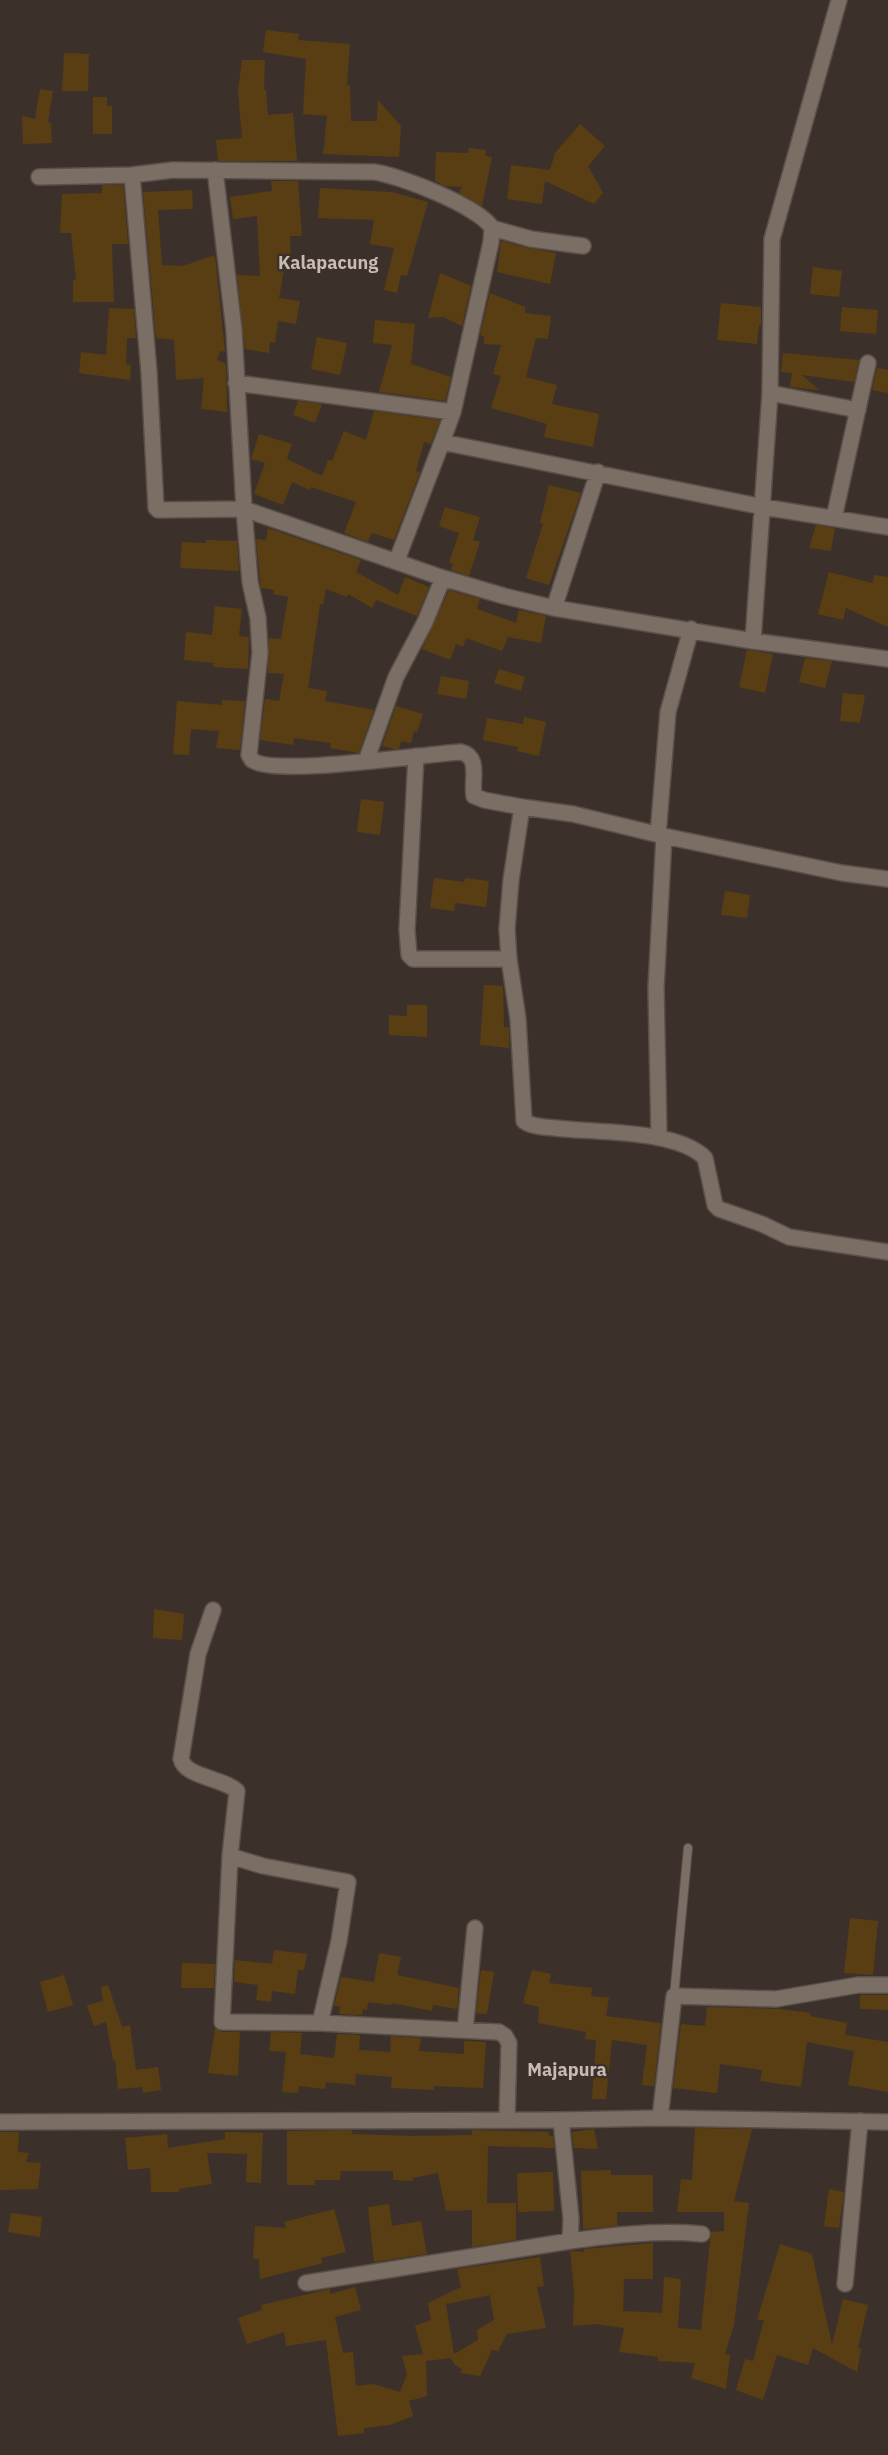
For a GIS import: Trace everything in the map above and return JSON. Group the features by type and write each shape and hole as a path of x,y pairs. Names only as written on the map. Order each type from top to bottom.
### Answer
{"street":[{"path":"753,641 770,393 773,230 839,0"},
{"path":"39,177 132,175 173,170 374,172 389,174 444,196 483,218 492,228 531,239 583,246"},
{"path":"214,170 234,330 249,571 258,618 260,652 249,755 252,760 256,764 315,766 461,752 467,754 474,762 474,796 484,800 573,814 842,873 888,879"},
{"path":"132,175 149,372 156,508 158,510 244,509 397,560 443,578 554,608 753,641 888,659"},
{"path":"397,560 453,412 491,242 492,228"},
{"path":"834,518 868,363"},
{"path":"236,383 453,412"},
{"path":"770,393 858,410"},
{"path":"442,442 763,507 888,527"},
{"path":"554,608 598,472"},
{"path":"366,761 396,677 425,622 443,578"},
{"path":"658,1137 656,988 668,712 691,629"},
{"path":"416,756 407,930 409,955 413,959 509,959"},
{"path":"522,807 507,910 509,959 518,1018 524,1121 534,1125 579,1131 658,1137 691,1147 705,1158 715,1205 719,1209 762,1224 789,1237 888,1252"},
{"path":"213,1610 198,1654 181,1759 187,1769 222,1781 237,1791 230,1856 222,2022 320,2023 499,2032 509,2043 507,2120"},
{"path":"230,1856 263,1866 348,1882 339,1941 320,2023"},
{"path":"465,2030 475,1928"},
{"path":"660,2118 674,1996 776,1999 858,1985 888,1985"},
{"path":"0,2122 660,2118 888,2121"},
{"path":"561,2120 571,2219 570,2241"},
{"path":"845,2284 860,2121"},
{"path":"306,2283 635,2232 669,2231 702,2234"}],"lane":[{"path":"674,1996 688,1848"}],"building":[{"path":"266,30 299,34 298,40 350,44 347,85 350,85 351,121 377,121 378,100 401,126 399,157 323,154 327,116 303,114 306,59 263,52"},
{"path":"64,53 89,54 88,91 62,91"},
{"path":"242,60 265,60 264,90 266,89 268,115 293,113 297,161 218,161 216,140 242,138 238,92"},
{"path":"40,89 53,91 48,122 51,123 52,143 23,144 22,116 35,119"},
{"path":"93,97 107,97 107,106 112,106 112,134 93,134"},
{"path":"580,124 605,146 588,166 603,193 594,204 545,181 542,204 507,199 511,165 550,170 555,153"},
{"path":"469,148 486,150 485,156 492,157 482,206 459,193 462,187 445,186 435,181 436,152 468,153"},
{"path":"271,181 298,181 302,236 290,236 291,259 286,259 279,298 300,301 296,324 278,321 275,343 270,342 269,353 245,349 237,275 260,276 257,216 233,219 230,197 272,191"},
{"path":"102,185 123,185 128,244 112,244 114,302 73,302 73,280 76,280 71,233 60,233 62,194 102,193"},
{"path":"320,188 392,192 428,202 407,276 401,275 397,293 384,290 394,248 370,244 374,220 318,218"},
{"path":"192,190 193,209 158,210 162,265 183,266 215,255 225,352 220,351 217,360 226,364 227,412 201,409 204,378 176,380 174,340 156,338 143,192"},
{"path":"501,241 556,253 550,284 497,272"},
{"path":"813,267 842,271 839,297 810,294"},
{"path":"440,273 471,286 462,326 443,317 428,318"},
{"path":"490,293 525,307 525,313 551,316 548,339 536,338 526,377 557,385 552,404 599,414 593,447 544,437 547,424 491,408 501,376 493,374 501,345 484,344 484,337 480,335"},
{"path":"721,303 761,307 761,325 759,325 757,344 717,340"},
{"path":"842,307 878,310 876,334 840,331"},
{"path":"109,308 134,309 136,338 127,338 126,364 131,365 130,380 79,373 81,352 106,355"},
{"path":"375,320 415,324 411,364 451,377 445,401 379,392 392,345 373,343"},
{"path":"317,337 347,343 340,375 311,369"},
{"path":"783,353 859,360 854,382 802,375 819,390 790,387 792,373 781,372"},
{"path":"877,368 888,370 888,393 872,390"},
{"path":"298,401 322,404 315,423 293,415"},
{"path":"374,411 440,420 431,444 424,442 416,471 420,472 394,540 372,533 368,542 344,533 356,502 311,487 310,490 292,482 283,505 254,494 265,463 251,459 259,434 292,444 287,459 322,476 328,460 332,461 344,431 366,440"},
{"path":"549,485 581,493 549,585 526,578 543,524 540,523"},
{"path":"445,507 480,517 473,540 480,542 469,576 451,570 453,564 449,563 459,533 439,526"},
{"path":"816,525 835,528 831,551 809,548"},
{"path":"268,528 361,560 356,572 398,595 405,577 429,587 417,616 376,600 372,608 348,594 347,597 326,589 323,605 320,604 308,688 327,691 325,701 374,710 359,753 330,748 331,743 294,738 293,745 260,740 265,699 279,701 284,674 268,673 269,638 281,639 288,597 273,594 274,590 261,588 256,539 266,540"},
{"path":"206,540 237,541 239,571 180,568 182,542 206,543"},
{"path":"829,572 873,583 874,575 888,577 888,627 846,608 843,620 818,614"},
{"path":"449,590 480,599 477,609 516,623 519,610 546,616 541,643 508,637 502,651 466,638 463,647 456,644 450,660 422,649"},
{"path":"215,606 242,609 239,636 249,637 248,669 213,667 214,663 184,660 186,632 212,635"},
{"path":"747,650 773,654 765,693 739,687"},
{"path":"805,658 832,661 825,688 799,682"},
{"path":"499,669 525,677 521,691 494,683"},
{"path":"441,676 469,681 466,699 437,694"},
{"path":"843,693 865,695 860,723 840,721"},
{"path":"222,700 245,701 240,750 216,748 219,731 191,729 189,755 173,754 177,701 222,705"},
{"path":"396,706 423,714 417,732 414,731 411,743 401,741 399,749 382,746"},
{"path":"524,717 546,722 539,756 517,751 518,747 483,740 487,718 523,724"},
{"path":"361,799 384,802 380,835 357,832"},
{"path":"434,878 464,882 465,878 489,881 486,907 455,903 454,911 430,908"},
{"path":"725,891 750,895 747,918 721,915"},
{"path":"484,985 503,986 504,1027 509,1027 509,1048 480,1045"},
{"path":"407,1005 427,1005 427,1037 389,1035 389,1015 407,1016"},
{"path":"154,1609 184,1614 182,1640 153,1638"},
{"path":"850,1918 878,1921 873,1975 844,1973"},
{"path":"274,1950 307,1954 304,1970 298,1970 295,1994 272,1991 271,2002 256,2000 258,1985 234,1982 235,1960 272,1964"},
{"path":"379,1953 401,1957 397,1975 459,1988 460,1979 457,2009 433,2005 432,2011 392,2003 391,2005 368,2002 367,2010 363,2009 362,2015 339,2014 340,2006 334,2006 341,1977 374,1982"},
{"path":"182,1963 215,1964 214,1988 181,1988"},
{"path":"481,1970 494,1972 487,2014 476,2013"},
{"path":"532,1970 551,1974 549,1983 592,1988 591,1996 609,1998 606,2016 661,2023 654,2086 642,2085 647,2045 612,2040 606,2099 592,2099 596,2040 585,2039 586,2032 538,2023 539,2007 523,2003"},
{"path":"64,1975 73,2005 48,2012 40,1982"},
{"path":"108,1985 122,2027 130,2025 136,2070 158,2067 161,2090 143,2093 142,2087 118,2089 115,2060 113,2060 106,2022 94,2026 87,2005 103,2001 101,1987"},
{"path":"860,1995 888,1995 888,2010 860,2009"},
{"path":"707,2007 778,2009 811,2013 810,2016 847,2023 845,2035 888,2042 888,2092 848,2085 854,2051 807,2042 801,2087 760,2081 762,2070 720,2064 717,2093 673,2088 681,2024 705,2026"},
{"path":"215,2028 222,2032 240,2032 238,2076 208,2073"},
{"path":"271,2032 302,2033 300,2054 334,2058 337,2034 360,2035 359,2050 390,2052 391,2036 421,2038 419,2051 464,2054 464,2041 486,2042 483,2088 434,2086 434,2090 391,2088 392,2077 356,2074 355,2085 326,2082 325,2089 299,2086 298,2093 282,2092 286,2052 269,2051"},
{"path":"695,2128 752,2129 734,2201 749,2203 734,2325 725,2354 730,2355 726,2389 691,2378 695,2363 658,2361 658,2357 619,2352 624,2328 595,2324 573,2326 574,2291 570,2251 584,2252 584,2249 653,2243 653,2279 624,2279 623,2311 662,2313 664,2277 681,2279 678,2328 701,2330 711,2232 724,2231 724,2212 677,2212 681,2179 692,2180"},
{"path":"594,2129 598,2149 574,2148 572,2132"},
{"path":"352,2130 352,2134 413,2136 472,2135 472,2130 549,2132 549,2136 553,2136 554,2148 488,2146 487,2203 516,2203 516,2240 472,2247 472,2210 446,2211 438,2173 413,2178 413,2181 393,2180 393,2171 341,2171 340,2180 315,2180 315,2185 287,2185 287,2131"},
{"path":"0,2132 19,2132 18,2152 29,2153 26,2162 41,2163 38,2189 0,2190"},
{"path":"225,2132 263,2133 261,2183 246,2182 247,2154 207,2153 212,2184 179,2189 179,2192 151,2192 150,2168 128,2170 125,2138 167,2134 168,2148 225,2139"},
{"path":"611,2170 611,2175 653,2175 653,2212 617,2212 617,2226 583,2229 581,2171"},
{"path":"553,2172 554,2211 518,2212 517,2173"},
{"path":"829,2189 844,2192 839,2228 824,2226"},
{"path":"389,2204 392,2226 421,2221 427,2254 374,2262 368,2207"},
{"path":"334,2209 346,2252 321,2258 323,2263 260,2279 259,2259 253,2259 255,2226 286,2228 284,2222"},
{"path":"11,2213 42,2217 40,2237 8,2232"},
{"path":"780,2244 812,2254 832,2345 843,2299 868,2305 858,2348 861,2349 857,2372 813,2348 808,2365 777,2355 763,2400 736,2390 745,2359 753,2361 764,2320 757,2320"},
{"path":"540,2257 544,2286 537,2287 546,2328 507,2334 498,2351 492,2350 480,2376 461,2373 462,2369 455,2365 451,2358 426,2361 427,2396 409,2401 413,2416 390,2425 364,2428 364,2433 338,2436 326,2340 286,2346 284,2332 247,2344 238,2318 262,2310 261,2305 330,2289 330,2294 355,2287 361,2310 335,2317 343,2353 353,2352 356,2386 373,2384 400,2392 407,2374 402,2356 423,2354 415,2326 431,2320 428,2303 461,2287 457,2269","holes":["490,2295 494,2320 477,2330 478,2340 454,2354 446,2304"]}],"district":[{"name":"Kalapacung","path":"328,263"},
{"name":"Majapura","path":"567,2070"}]}
